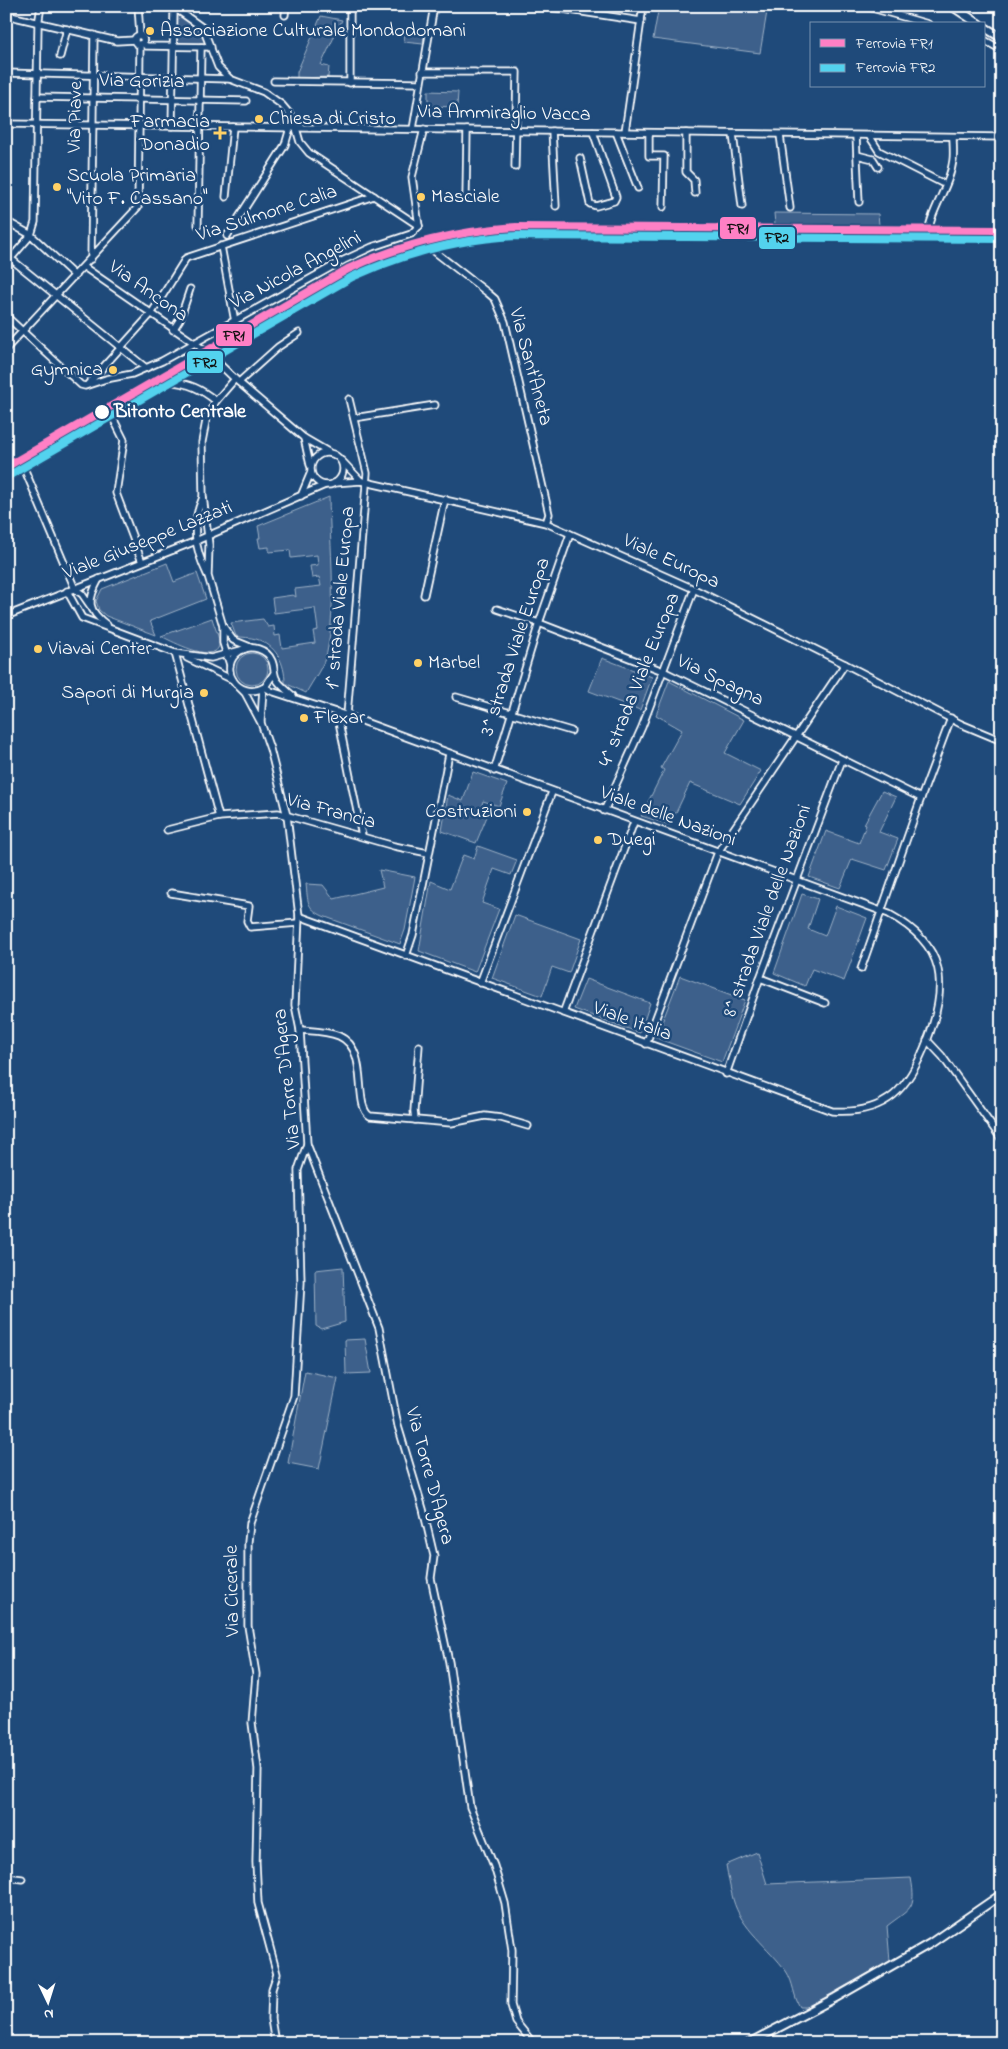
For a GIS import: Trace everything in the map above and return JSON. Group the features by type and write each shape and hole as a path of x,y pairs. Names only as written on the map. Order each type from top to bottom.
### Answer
{"main road":[{"path":"952,6 975,22"},
{"path":"986,28 1002,38"},
{"path":"749,2043 931,1943 1002,1894"}],"street":[{"path":"41,6 38,22 35,222 31,235 8,262 56,296 146,368"},
{"path":"6,349 138,207 140,75 139,42 136,36 140,35 138,6"},
{"path":"285,16 286,6"},
{"path":"350,6 350,83"},
{"path":"413,129 434,6"},
{"path":"544,6 641,21"},
{"path":"625,132 643,6"},
{"path":"865,6 921,22"},
{"path":"172,126 173,7"},
{"path":"173,7 203,28 218,67 230,78 264,92 282,104 292,118 293,128 300,142 310,153 419,226"},
{"path":"6,15 117,41 139,42 146,46 211,47"},
{"path":"60,56 67,29"},
{"name":"Via Piave","path":"91,259 94,35"},
{"path":"986,41 1002,50"},
{"path":"198,225 201,47"},
{"path":"422,72 516,72 515,167"},
{"path":"6,73 230,78"},
{"path":"274,81 420,83"},
{"name":"Via Gorizia","path":"37,97 246,100"},
{"name":"Via Ammiraglio Vacca","path":"6,124 649,132 870,137 1002,137"},
{"path":"226,197 233,127"},
{"path":"227,236 285,145 293,128"},
{"path":"419,226 412,178 424,130"},
{"path":"466,196 467,130"},
{"path":"552,131 556,206"},
{"path":"580,158 590,204 596,206 614,201 616,197 593,132"},
{"path":"616,132 638,188"},
{"path":"649,132 649,156 664,156 664,207"},
{"path":"686,133 686,172 694,180 695,193"},
{"path":"733,134 742,206"},
{"path":"780,135 790,208"},
{"path":"856,136 859,202"},
{"path":"870,137 880,151 942,183"},
{"path":"953,137 954,153 952,167 933,215 927,238 931,240 1002,235"},
{"path":"857,155 874,159 878,167"},
{"name":"Via Sulmone Calia","path":"88,385 150,314 186,258 374,196"},
{"path":"6,221 31,235 75,276"},
{"name":"Via Nicola Angelini","path":"23,332 81,385 132,374 235,322 356,254 411,234 419,226"},
{"path":"221,246 235,322"},
{"name":"Via Sant'Aneta","path":"430,248 488,293 498,306 505,322 549,514 546,523"},
{"name":"Via Ancona","path":"84,267 206,352 304,438 328,452"},
{"path":"173,330 180,320 190,288"},
{"path":"6,316 23,332"},
{"path":"208,576 208,535 203,496 202,442 207,416 216,401 237,381 278,347 299,333"},
{"path":"103,367 106,379"},
{"path":"6,478 170,382 184,383 203,391 216,401"},
{"name":"1^ strada Viale Europa","path":"347,715 364,482 367,473 349,398"},
{"path":"354,418 435,405"},
{"path":"112,416 122,435 124,445 116,493 142,562"},
{"path":"304,438 310,469 315,480 325,485 334,483 342,476 341,460"},
{"path":"301,496 310,469 319,454 328,452 341,460 364,482"},
{"path":"24,468 75,588 82,594 99,619 109,626"},
{"name":"Viale Europa","path":"334,483 364,482 546,523 694,589 961,724 1002,740"},
{"name":"Viale Giuseppe Lazzati","path":"6,616 196,540 325,485"},
{"path":"203,496 195,519 194,530 200,558 208,576 223,626 226,654 233,680"},
{"path":"424,595 445,499"},
{"name":"3^ strada Viale Europa","path":"494,771 539,623 570,534"},
{"path":"91,607 91,597 99,579"},
{"name":"4^ strada Viale Europa","path":"604,811 642,728 694,589"},
{"path":"67,591 82,618 109,626 178,654 233,680 244,693 261,723"},
{"name":"Via Spagna","path":"497,609 539,623 663,671 921,798"},
{"path":"223,626 233,640 266,653 274,666 274,673 264,688 261,723"},
{"path":"178,654 206,658 253,648"},
{"path":"230,666 235,655 245,649"},
{"path":"178,654 219,817"},
{"path":"646,1044 718,852 845,664"},
{"name":"Viale delle Nazioni","path":"274,673 278,682 296,698"},
{"path":"239,687 251,691 264,688"},
{"name":"Viale delle Nazioni","path":"264,688 347,715 494,771 881,911 902,921 914,930 927,946 938,969 940,981 939,1007 927,1040"},
{"path":"456,697 571,731"},
{"path":"337,712 362,836"},
{"path":"861,969 951,718"},
{"name":"Via Torre D'Agera","path":"261,723 270,749 287,816 299,916 295,1005 300,1030 308,1144 380,1328 398,1426 423,1509 434,1556 431,1578 449,1662 470,1807 494,1866 505,1903 512,1950 511,2005 516,2022 533,2043"},
{"path":"406,956 413,935 449,754"},
{"name":"8^ strada Viale delle Nazioni","path":"726,1074 796,880 842,760"},
{"path":"480,983 552,792"},
{"name":"Via Francia","path":"166,830 219,817 269,812 428,853"},
{"path":"563,1013 634,822"},
{"path":"171,893 249,906 247,921 250,927 298,924"},
{"name":"Viale Italia","path":"299,916 823,1109 840,1112 856,1111 877,1106 897,1093 915,1071 927,1040"},
{"path":"760,978 824,1003"},
{"path":"300,1030 330,1033 341,1037 349,1044 358,1065 363,1106 366,1114 370,1116 451,1123 485,1116 501,1118 528,1126"},
{"path":"927,1040 942,1056 1002,1140"},
{"path":"415,1120 419,1046"},
{"name":"Via Cicerale","path":"274,2043 271,2019 272,1989 277,1974 258,1903 256,1862 258,1769 252,1723 256,1674 248,1626 248,1542 250,1523 294,1396 301,1282 298,1170 308,1144"},
{"path":"6,1877 22,1879"}],"shaded area":[{"path":"659,6 768,6 760,53 653,39"},
{"path":"177,14 196,26 207,45 176,44"},
{"path":"321,16 342,20 321,65 329,67 328,77 297,78 297,72"},
{"path":"405,32 424,34 423,44 404,42"},
{"path":"428,91 458,92 457,107 428,106"},
{"path":"774,213 878,214 879,225 775,224"},
{"path":"329,497 332,575 330,633 327,652 323,662 306,693 285,683 281,662 274,650 256,639 236,636 231,623 263,619 268,627 274,626 275,636 280,635 282,648 315,643 313,631 318,630 315,608 274,613 272,598 293,595 296,597 295,589 321,586 319,577 312,578 310,566 318,565 317,555 291,558 290,550 269,552 269,547 260,548 258,526"},
{"path":"167,563 174,582 197,573 206,599 150,621 156,635 106,616 99,610 96,601 102,589"},
{"path":"212,618 219,642 216,651 210,653 193,650 161,636"},
{"path":"252,653 258,654 263,658 267,663 267,675 263,680 258,684 252,685 246,684 241,680 237,675 236,669 237,663 241,658 246,654"},
{"path":"602,658 652,677 640,710 589,691"},
{"path":"669,681 744,720 725,753 761,771 740,804 690,783 670,825 641,816 664,770 661,768 682,730 656,715"},
{"path":"473,772 507,784 499,806 483,801 480,811 488,814 476,843 442,831 448,795 463,801"},
{"path":"882,791 896,797 879,832 898,839 886,870 852,859 840,888 809,877 826,831 859,843 866,825 864,824"},
{"path":"478,846 517,860 511,875 494,869 482,903 499,909 475,972 419,951 431,881 450,889 463,855 474,859"},
{"path":"379,870 415,877 405,930 400,944 323,916 311,907 306,884 323,885 334,899 383,887"},
{"path":"802,894 818,899 808,929 825,936 836,906 867,918 844,981 812,969 805,986 774,973"},
{"path":"515,915 581,939 569,973 552,967 542,996 492,978"},
{"path":"680,976 745,1000 722,1062 656,1038"},
{"path":"586,979 650,1003 640,1033 574,1009"},
{"path":"343,1267 345,1322 321,1329 316,1326 315,1270"},
{"path":"365,1339 371,1373 346,1374 345,1340"},
{"path":"305,1371 338,1378 319,1469 288,1463"},
{"path":"757,1852 767,1884 911,1878 913,1896 910,1907 887,1926 890,1961 808,2007 800,2007 786,1971 742,1920 733,1899 726,1865"}],"rail line":[{"name":"FR1","path":"6,467 348,269 389,252 451,235 516,227 1002,230"},
{"name":"FR2","path":"10,475 352,277 412,254 453,244 516,236 1002,239"}],"place":[{"name":"Associazione Culturale Mondodomani","path":"150,31"},
{"name":"Chiesa di Cristo","path":"259,119"},
{"name":"Farmacia Donadio","path":"220,133"},
{"name":"Scuola Primaria \"Vito F. Cassano\"","path":"57,187"},
{"name":"Masciale","path":"421,197"},
{"name":"Gymnica","path":"113,370"},
{"name":"Bitonto Centrale","path":"102,412"},
{"name":"Viavai Center","path":"38,649"},
{"name":"Marbel","path":"418,663"},
{"name":"Sapori di Murgia","path":"204,693"},
{"name":"Flexar","path":"304,718"},
{"name":"Costruzioni","path":"527,812"},
{"name":"Duegi","path":"598,840"}]}
